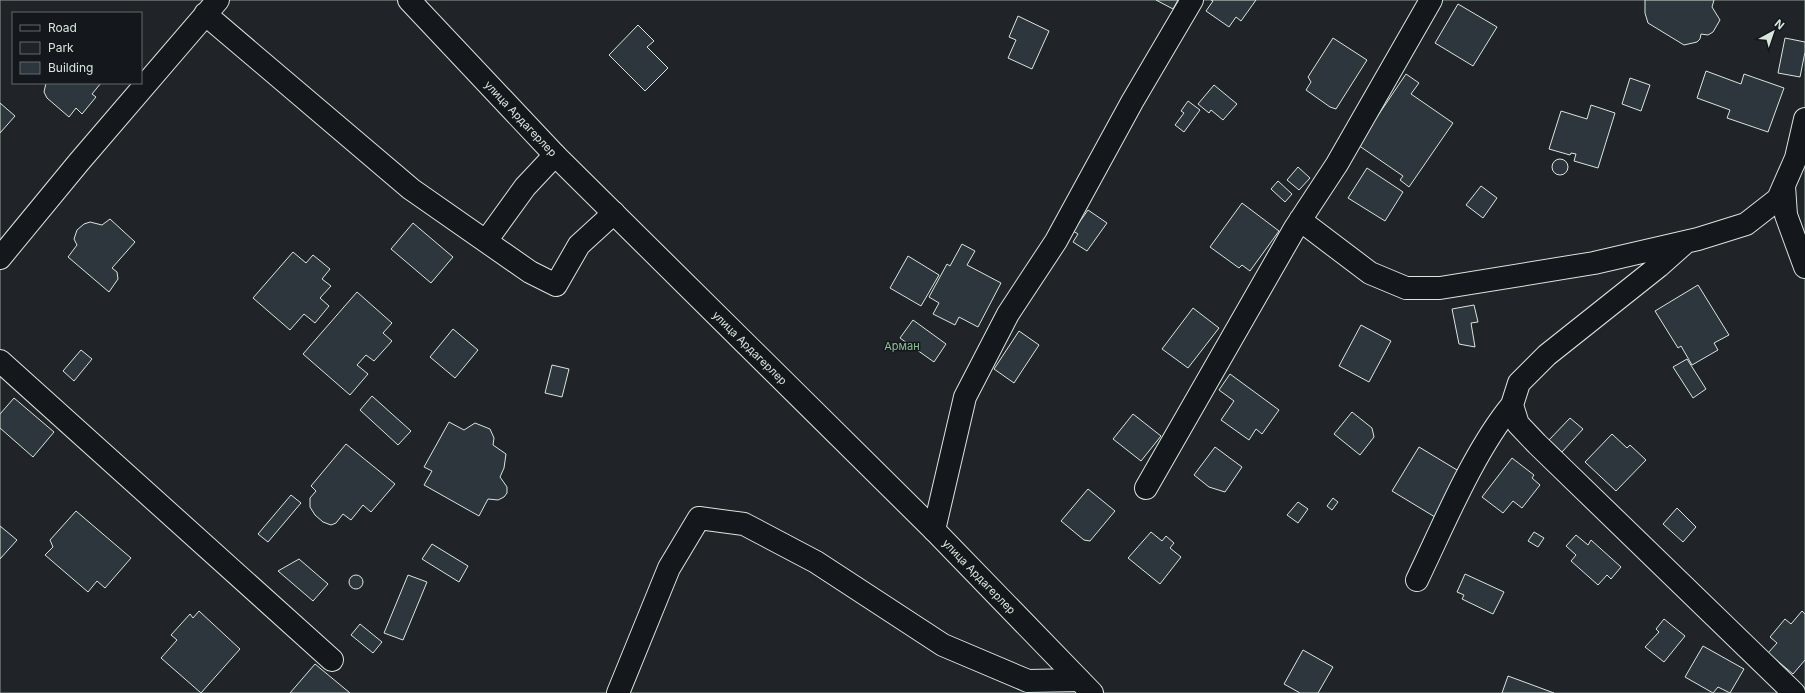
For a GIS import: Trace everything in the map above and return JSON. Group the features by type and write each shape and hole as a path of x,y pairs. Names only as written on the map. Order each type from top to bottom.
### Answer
{"street":[{"name":"улица Ардагерлер","path":"409,0 555,155 934,530 1086,687"},
{"path":"934,530 965,397 1008,314 1056,241 1132,102 1192,0"},
{"path":"1146,488 1300,220 1337,164 1431,0"},
{"path":"0,258 79,162 211,7 411,189 530,272 556,286 580,245 614,213"},
{"path":"1300,220 1370,273 1406,288 1440,288 1594,263 1686,242 1746,224 1778,199 1796,158 1805,118"},
{"path":"486,241 525,187 555,155"},
{"path":"1784,186 1786,215 1805,267"},
{"path":"1417,580 1469,474 1498,422 1512,405 1519,383 1547,355 1659,266 1686,242"},
{"path":"0,361 332,660"},
{"path":"1512,405 1518,424 1537,444 1794,693"},
{"path":"618,693 669,568 699,518 744,524 816,562 950,648 1028,681 1086,687"}],"green space":[{"name":"Арман","path":"0,0 1805,0 1805,693 0,693"}],"building":[{"path":"1156,0 1178,0 1173,9"},
{"path":"1211,0 1256,0 1241,21 1236,17 1229,27 1206,11 1213,1"},
{"path":"1645,0 1714,0 1712,7 1720,20 1713,32 1708,35 1701,34 1700,39 1697,42 1684,45 1648,23 1645,13"},
{"path":"1458,4 1497,27 1473,66 1435,43"},
{"path":"1018,16 1049,31 1032,69 1008,58 1016,40 1009,37"},
{"path":"638,25 654,41 647,47 668,68 645,91 609,55"},
{"path":"1333,38 1367,60 1336,109 1330,107 1306,90 1311,82 1308,77"},
{"path":"1785,38 1805,42 1805,52 1800,77 1778,73"},
{"path":"1706,71 1741,84 1744,74 1784,88 1768,132 1727,118 1730,110 1697,98"},
{"path":"1406,74 1419,83 1411,94 1453,123 1409,187 1400,180 1403,176 1358,145"},
{"path":"1630,78 1650,85 1641,111 1622,104"},
{"path":"46,84 100,84 92,94 96,97 82,114 76,108 69,117 47,98 44,92"},
{"path":"1214,85 1237,104 1223,120 1211,110 1209,113 1198,104"},
{"path":"1188,101 1200,110 1184,132 1175,125 1184,113 1181,111"},
{"path":"0,103 15,116 0,133"},
{"path":"1591,105 1615,113 1598,168 1574,161 1576,154 1571,153 1570,155 1549,149 1561,111 1587,119"},
{"path":"1557,159 1563,159 1568,164 1566,173 1563,175 1557,175 1552,170 1552,164"},
{"path":"1298,167 1310,178 1299,190 1287,180"},
{"path":"1367,168 1403,192 1385,221 1348,198"},
{"path":"1278,181 1292,194 1285,202 1271,189"},
{"path":"1481,186 1497,198 1483,218 1466,205"},
{"path":"1242,203 1279,231 1250,271 1242,265 1239,268 1210,247"},
{"path":"1088,210 1107,223 1087,251 1073,242 1078,234 1073,231"},
{"path":"110,219 135,242 112,268 117,272 118,279 109,292 68,257 77,245 74,239 77,230 84,224 90,222 102,225"},
{"path":"413,223 453,257 431,283 391,249"},
{"path":"962,244 975,251 967,265 1001,283 978,327 959,317 955,325 933,314 939,303 929,297 947,264 950,266"},
{"path":"293,252 306,263 313,255 330,269 322,279 331,286 320,298 329,306 315,323 304,314 290,330 253,298"},
{"path":"908,256 939,275 921,306 890,288"},
{"path":"1698,285 1729,335 1714,343 1718,350 1692,365 1681,346 1678,348 1655,311"},
{"path":"357,292 392,323 383,333 392,341 374,361 366,355 357,365 368,374 350,395 303,354"},
{"path":"1474,305 1478,322 1471,323 1475,347 1459,344 1452,309"},
{"path":"1193,308 1219,328 1188,368 1162,349"},
{"path":"913,320 946,344 934,362 900,338"},
{"path":"1361,325 1391,341 1369,382 1339,366"},
{"path":"453,329 478,350 455,378 430,357"},
{"path":"1019,331 1039,345 1014,383 994,369"},
{"path":"81,350 92,359 74,381 63,371"},
{"path":"1687,359 1706,389 1693,398 1673,367"},
{"path":"552,365 569,369 562,397 545,393"},
{"path":"1230,374 1279,410 1262,434 1256,429 1249,440 1221,420 1234,401 1219,390"},
{"path":"372,396 411,431 398,445 360,410"},
{"path":"14,398 54,432 33,457 0,428 0,414"},
{"path":"1352,412 1372,428 1374,437 1360,455 1334,434"},
{"path":"1133,414 1161,436 1141,461 1113,439"},
{"path":"1570,418 1583,429 1562,452 1549,440"},
{"path":"449,422 464,430 475,423 490,429 494,438 493,445 506,454 504,468 500,477 507,487 507,493 504,497 498,500 488,499 479,516 424,485 432,471 424,467"},
{"path":"1612,434 1627,448 1630,445 1646,460 1616,491 1585,462"},
{"path":"346,444 395,484 371,512 363,505 351,520 343,514 336,523 331,525 323,522 315,515 310,507 310,498 316,491 311,486"},
{"path":"1215,447 1242,467 1225,492 1209,487 1194,475"},
{"path":"1419,447 1462,473 1435,517 1392,491"},
{"path":"1512,458 1534,475 1532,478 1540,485 1522,508 1513,501 1503,513 1482,497"},
{"path":"1088,489 1115,511 1090,541 1084,540 1061,521"},
{"path":"291,495 301,503 268,542 258,534"},
{"path":"1333,498 1338,502 1332,510 1327,506"},
{"path":"1298,502 1308,509 1298,523 1287,515"},
{"path":"1677,508 1696,527 1683,542 1663,524"},
{"path":"76,511 131,558 105,588 97,581 88,592 45,555 53,547 50,540"},
{"path":"0,526 17,540 0,559"},
{"path":"1151,532 1162,541 1166,536 1174,543 1170,548 1181,557 1160,584 1128,558"},
{"path":"1534,532 1544,538 1538,547 1528,541"},
{"path":"1576,535 1588,545 1591,540 1621,567 1611,579 1607,575 1598,585 1571,561 1576,555 1566,546"},
{"path":"432,544 468,566 459,582 422,559"},
{"path":"299,559 328,584 313,601 278,571"},
{"path":"1465,574 1504,592 1493,614 1462,599 1464,595 1457,592"},
{"path":"356,575 361,577 363,582 361,587 356,589 351,587 349,582 351,577"},
{"path":"408,575 427,582 403,640 384,633"},
{"path":"199,611 240,649 201,693 161,658 177,640 171,635 190,614 193,618"},
{"path":"1802,611 1805,614 1805,660 1793,674 1768,653 1777,643 1770,637 1785,619 1791,624"},
{"path":"1664,619 1685,636 1664,662 1645,647 1659,632 1656,629"},
{"path":"360,624 382,642 373,653 351,635"},
{"path":"1703,646 1744,669 1730,693 1718,687 1713,693 1685,677"},
{"path":"1303,650 1333,667 1318,693 1300,693 1284,684"},
{"path":"315,664 350,693 290,693"},
{"path":"1508,676 1554,693 1502,693"}]}
